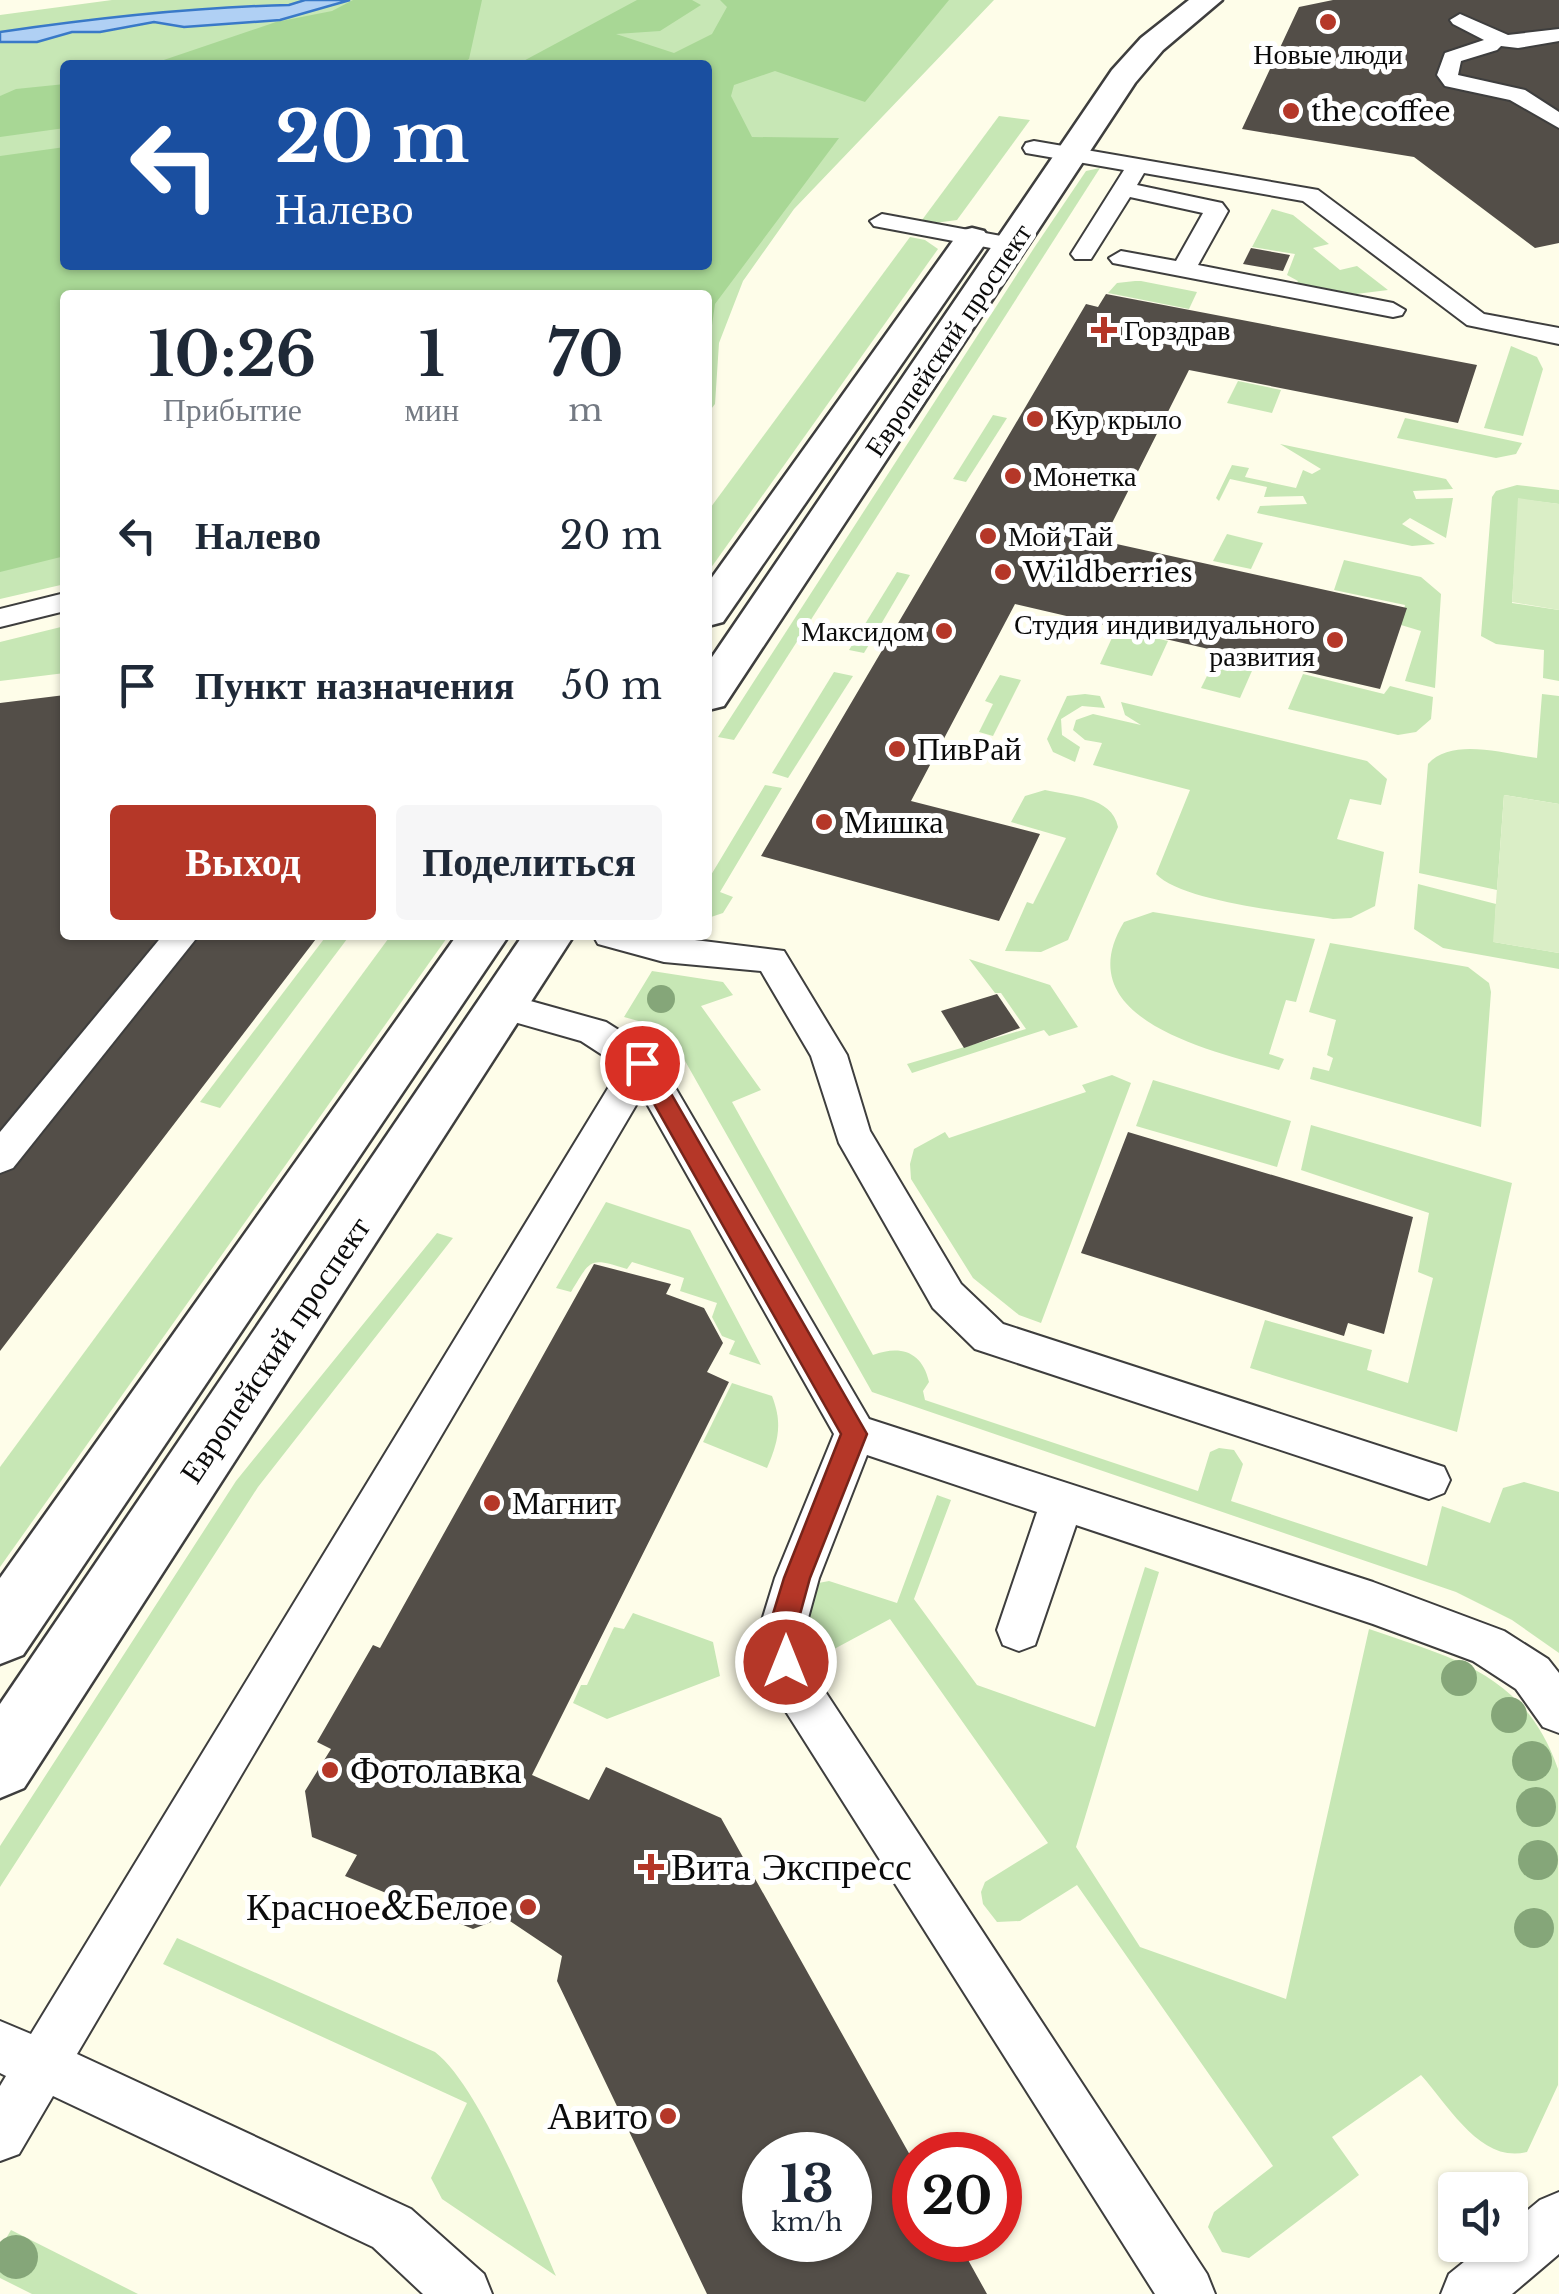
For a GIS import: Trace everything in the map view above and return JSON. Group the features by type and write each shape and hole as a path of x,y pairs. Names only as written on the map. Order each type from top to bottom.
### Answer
{"street":[{"path":"1093,60 1114,38 1163,0"},
{"name":"Европейский проспект","path":"712,683 1123,77 1152,44 1207,0"},
{"name":"Европейский проспект","path":"1014,178 1054,118"},
{"name":"Европейский проспект","path":"712,607 993,208"},
{"name":"Европейский проспект","path":"0,1633 481,940"},
{"name":"Европейский проспект","path":"0,1764 547,940"}],"lane":[{"path":"1460,20 1494,40 1517,44 1559,35"},
{"path":"1494,40 1490,46 1452,57 1447,76 1461,86 1517,95 1559,121"},
{"path":"1034,148 1310,195 1476,320 1559,336"},
{"path":"1083,254 1138,166"},
{"path":"1123,189 1214,208 1216,211 1183,270"},
{"path":"882,221 1012,245"},
{"path":"1121,258 1393,310"},
{"path":"0,618 60,603"},
{"path":"0,1158 178,940"},
{"path":"628,940 664,950 772,960 829,1055 852,1132 947,1296 989,1337 1429,1480"},
{"path":"502,1006 593,1030 642,1063 854,1434 1373,1603 1488,1646 1532,1674 1559,1710"},
{"path":"0,2135 20,2056 642,1063"},
{"path":"854,1434 797,1578 779,1640 794,1684 1187,2294"},
{"path":"1018,1630 1062,1502"},
{"path":"20,2056 392,2228 439,2284"},
{"path":"1469,2294 1559,2219"}],"green space":[{"path":"112,0 994,0 794,209 743,281 719,343 712,408 712,290 60,290 60,585 0,599 0,15"},
{"path":"353,0 482,0 468,60 164,60 276,22 332,11"},
{"path":"637,0 692,0 701,5 660,31 616,34 674,53 712,34 727,7 720,0 949,0 865,102 775,71 734,85 731,96 752,137 839,138 715,304 712,325 712,290 60,290 60,557 0,572 0,156 60,148 60,270 712,270 712,60 525,60"},
{"path":"60,85 60,129 0,137 0,96 16,89"},
{"path":"999,116 1030,120 957,220 922,220"},
{"path":"1100,168 734,740 718,737 1034,248 1086,171"},
{"path":"1272,209 1293,215 1329,244 1313,248 1340,270 1357,266 1388,290 1356,294 1297,283 1287,275 1295,254 1252,247"},
{"path":"910,237 925,240 938,249 712,566 712,506"},
{"path":"1141,281 1197,292 1189,309 1108,293 1117,283"},
{"path":"1511,346 1537,357 1543,369 1523,436 1484,428"},
{"path":"1238,381 1281,390 1272,413 1227,403"},
{"path":"993,415 1007,418 966,482 953,479"},
{"path":"1405,418 1522,443 1516,454 1496,458 1397,438"},
{"path":"1280,444 1446,479 1453,489 1413,491 1416,499 1453,498 1446,538 1410,518 1402,524 1435,544 1412,546 1257,513 1260,506 1307,504 1303,496 1264,497 1267,487 1230,479 1219,501 1216,498 1232,465 1249,468 1245,477 1296,488 1303,470 1312,474 1321,469"},
{"path":"1517,485 1559,490 1559,504 1519,499 1512,603 1559,610 1559,681 1543,678 1544,650 1496,644 1481,636 1492,497 1496,491"},
{"path":"1518,498 1559,504 1559,610 1512,602"},
{"path":"1227,534 1263,543 1251,569 1213,561"},
{"path":"1344,560 1421,577 1441,594 1435,688 1405,681 1421,631 1401,625 1405,605 1334,590"},
{"path":"897,572 910,575 864,653 849,650"},
{"path":"60,627 60,674 0,681 0,642"},
{"path":"1116,629 1168,641 1152,676 1100,664"},
{"path":"1218,654 1255,664 1240,698 1201,688"},
{"path":"834,672 853,676 788,778 772,773"},
{"path":"1303,674 1384,694 1390,686 1433,697 1431,719 1416,732 1398,735 1288,709"},
{"path":"1000,675 1021,680 993,736 979,732 993,704 985,701"},
{"path":"1542,694 1559,696 1559,804 1504,795 1497,890 1419,873 1428,764 1438,756 1465,749 1537,758"},
{"path":"1067,696 1100,696 1105,708 1082,706 1061,719 1062,735 1080,747 1075,762 1053,752 1047,739"},
{"path":"1121,702 1367,761 1387,779 1381,805 1350,799 1337,839 1384,852 1375,906 1351,918 1333,919 1213,899 1169,884 1156,874 1190,790 1093,765 1102,743 1085,740 1073,730 1076,720 1093,714 1141,725 1125,715"},
{"path":"765,785 782,788 720,892 733,897 723,913 712,917 712,873"},
{"path":"1045,790 1099,803 1108,809 1118,827 1068,940 1041,952 1005,951 1027,902 1033,904 1066,838 1011,822 1025,796"},
{"path":"1504,795 1559,804 1559,953 1493,942"},
{"path":"1418,884 1496,904 1494,942 1559,953 1559,969 1443,948 1414,929"},
{"path":"1153,912 1315,939 1296,1002 1286,1000 1269,1054 1284,1059 1279,1070 1187,1041 1130,1008 1114,984 1111,956 1124,922"},
{"path":"323,940 346,940 220,1108 200,1102"},
{"path":"387,940 445,940 0,1567 0,1467"},
{"path":"1330,943 1468,967 1489,983 1481,1127 1310,1079 1313,1067 1329,1071 1333,1058 1327,1055 1336,1020 1309,1012"},
{"path":"969,959 1050,985 1078,1027 1049,1036 1044,1030 912,1073 907,1064 1026,1029 1001,993 995,993"},
{"path":"652,971 723,982 733,995 701,1006 761,1090 732,1102 873,1355 901,1351 915,1357 929,1382 923,1391 925,1400 1198,1491 1210,1452 1219,1448 1234,1450 1243,1464 1231,1501 1427,1566 1442,1506 1490,1523 1503,1488 1524,1482 1559,1492 1559,1653 1512,1620 1456,1592 872,1392 667,1029 624,1017"},
{"path":"1112,1075 1131,1083 1041,1323 1019,1315 973,1278 911,1179 914,1149 945,1132 949,1138 1086,1092 1082,1085"},
{"path":"1153,1080 1291,1121 1277,1167 1136,1126"},
{"path":"1311,1125 1512,1183 1457,1432 1250,1368 1265,1320 1372,1350 1367,1370 1408,1383 1433,1278 1418,1272 1429,1213 1301,1170"},
{"path":"606,1202 690,1230 761,1365 729,1354 735,1341 722,1336 712,1317 717,1303 680,1291 684,1278 632,1262 627,1269 598,1262 587,1267 571,1292 556,1288"},
{"path":"437,1233 453,1238 258,1487 0,1887 0,1846 236,1481"},
{"path":"732,1383 772,1396 778,1433 767,1468 703,1442"},
{"path":"937,1495 951,1500 914,1599 977,1685 1095,1727 1145,1567 1159,1572 1076,1847 1140,1947 1286,1999 1369,1629 1458,1661 1506,1691 1527,1711 1558,1769 1558,2085 1527,2152 1510,2153 1481,2141 1421,2075 1332,2137 1359,2175 1249,2258 1222,2252 1208,2227 1214,2212 1273,2166 1077,1885 1020,1921 997,1922 983,1904 981,1892 985,1882 1048,1843 890,1619 823,1655 804,1637 803,1614 813,1584 829,1581 897,1603"},
{"path":"633,1613 713,1642 720,1676 607,1719 573,1703 581,1685 587,1685 614,1627 624,1629"},
{"path":"177,1938 435,2052 452,2069 487,2123 556,2276 442,2199 431,2178 467,2103 163,1964"},
{"path":"11,2230 138,2294 32,2294 0,2278 0,2249"}],"water":[{"path":"305,0 350,0 280,20 184,27 154,22 100,32 72,32 37,42 0,42 0,32 36,27 180,11 289,5"}],"building":[{"path":"1333,0 1559,0 1559,243 1535,248 1414,157 1242,129 1299,7"},
{"path":"1251,248 1290,255 1283,271 1243,264"},
{"path":"1106,294 1477,365 1458,423 1189,370 1103,541 1407,608 1380,689 1015,604 911,801 1040,834 999,921 761,856 1086,304 1098,307"},
{"path":"60,696 60,940 315,940 0,1351 0,703"},
{"path":"997,994 1020,1028 964,1048 941,1011"},
{"path":"1128,1132 1413,1217 1384,1334 1348,1323 1344,1336 1081,1253"},
{"path":"594,1264 671,1284 666,1294 704,1308 723,1343 707,1372 729,1382 532,1775 589,1800 606,1767 721,1818 897,2132 892,2132 892,2262 969,2262 987,2294 707,2294 557,1981 562,1956 504,1917 473,1929 345,1876 357,1855 312,1837 305,1791 331,1749 317,1742 373,1645 380,1648"}],"place":[{"name":"Новые люди","path":"1328,22"},
{"name":"the coffee","path":"1291,111"},
{"name":"Горздрав","path":"1104,330"},
{"name":"Кур крыло","path":"1035,419"},
{"name":"Монетка","path":"1013,476"},
{"name":"Мой Тай","path":"988,536"},
{"name":"Wildberries","path":"1003,572"},
{"name":"Максидом","path":"944,631"},
{"name":"Студия индивидуального развития","path":"1335,640"},
{"name":"ПивРай","path":"897,749"},
{"name":"Мишка","path":"824,822"},
{"name":"Магнит","path":"492,1503"},
{"name":"Фотолавка","path":"330,1770"},
{"name":"Вита Экспресс","path":"651,1867"},
{"name":"Красное&Белое","path":"528,1907"},
{"name":"Авито","path":"668,2116"}],"route":[{"path":"642,1063 854,1434 797,1578 779,1640 786,1662"}]}
